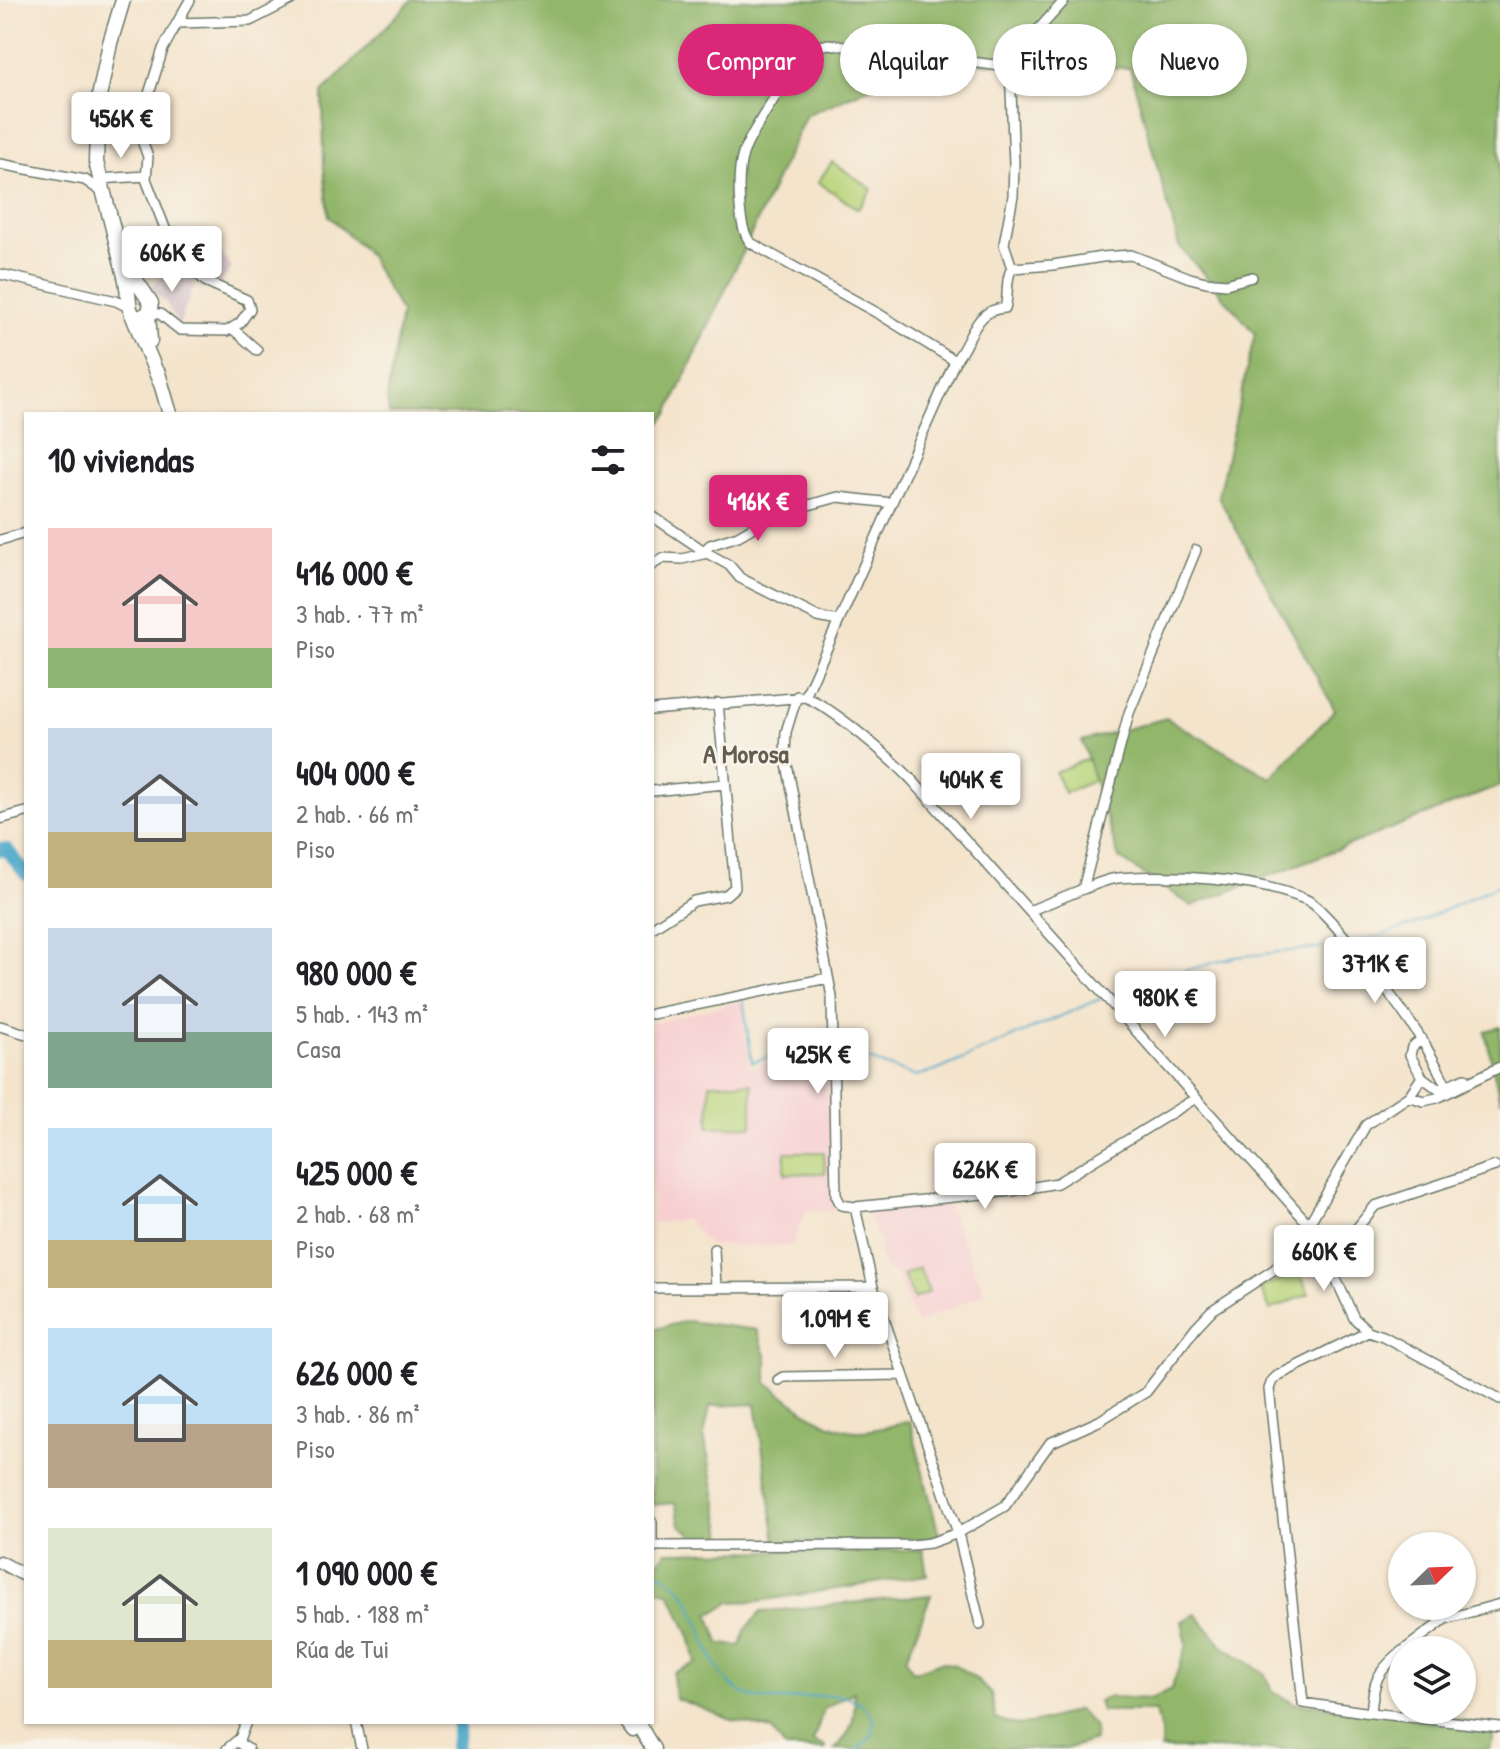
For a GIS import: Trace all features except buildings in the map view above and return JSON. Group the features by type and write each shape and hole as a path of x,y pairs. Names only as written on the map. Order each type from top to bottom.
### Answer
{"main road":[{"path":"123,0 98,102 96,181 169,412"},
{"path":"133,302 139,317 149,313 149,335 160,382"},
{"path":"631,1724 644,1749"},
{"path":"631,1724 652,1749"}],"street":[{"path":"190,0 163,49 138,129 148,159 146,176 168,236 184,261 205,281 250,304 248,314 233,329"},
{"path":"177,23 250,21 291,0"},
{"path":"1043,24 1065,0"},
{"path":"955,361 879,314 751,243 743,229 740,192 744,152 782,88 813,49 828,44 993,65"},
{"path":"1011,96 1013,196 1004,244 1012,268 1005,308 987,312 978,321 964,351 955,361 786,732 785,754 834,1016 836,1195 841,1205 855,1207 1012,1191 1057,1183 1196,1098"},
{"path":"0,164 96,181 146,176"},
{"path":"1012,268 1131,255 1206,282 1226,284 1252,277"},
{"path":"0,274 133,302 159,304 170,321"},
{"path":"149,313 158,313 180,330 233,329 257,350"},
{"path":"707,553 710,545 738,536 776,514 838,497 892,503"},
{"path":"654,517 729,565 740,578 818,617 838,621"},
{"path":"0,540 24,534"},
{"path":"1083,889 1129,713 1196,550"},
{"path":"654,564 663,558 682,559 707,553"},
{"path":"654,710 801,696 821,705 901,769 1309,1224 1354,1318 1368,1331 1383,1336 1500,1399"},
{"path":"654,927 694,901 726,895 734,890 718,703"},
{"path":"654,791 725,784"},
{"path":"0,819 24,813"},
{"path":"1029,911 1116,878 1214,880 1252,885 1308,901 1322,912 1356,951 1422,1039 1446,1085"},
{"path":"654,1014 828,978"},
{"path":"0,1026 24,1033"},
{"path":"1422,1039 1412,1047 1410,1055 1422,1077 1438,1089 1498,1068"},
{"path":"1409,1096 1423,1101 1437,1098 1498,1068"},
{"path":"654,1548 921,1544 958,1533 1005,1506 1050,1443 1099,1421 1146,1392 1211,1311 1275,1269 1309,1224 1366,1125 1409,1096 1422,1077"},
{"path":"1322,1247 1352,1234 1375,1206 1495,1166"},
{"path":"855,1207 873,1287 958,1533 980,1624"},
{"path":"714,1249 716,1288"},
{"path":"654,1288 873,1287"},
{"path":"1368,1331 1277,1376 1269,1389 1303,1703 1500,1727"},
{"path":"778,1380 783,1377 903,1375"},
{"path":"0,1562 24,1575"},
{"path":"1423,1636 1445,1619 1500,1604"},
{"path":"1371,1713 1376,1678 1388,1664"},
{"path":"227,1749 237,1742 245,1724"},
{"path":"356,1724 362,1749"},
{"path":"237,1742 248,1749"}],"shaded area":[{"path":"194,235 215,246 232,268 214,291 196,279 179,325 165,301 148,289 179,261 171,246 177,239"},
{"path":"742,1001 750,1068 829,1046 834,1212 807,1210 792,1246 708,1245 686,1219 654,1224 654,1023"},
{"path":"947,1204 985,1293 916,1324 897,1276 886,1269 879,1256 880,1241 867,1213"}],"green space":[{"path":"412,0 1500,0 1500,786 1192,906 1119,858 1082,741 1166,718 1271,778 1335,710 1218,496 1255,333 1179,246 1138,96 1247,96 1247,24 1132,24 1132,75 1130,68 1116,68 1116,24 993,24 993,64 977,63 977,24 840,24 840,96 850,96 806,115 668,414 654,431 654,412 389,412 387,398 401,313 367,253 329,216 324,168 323,92"},
{"path":"832,162 872,189 858,209 818,182"},
{"path":"1094,756 1103,777 1064,793 1055,772"},
{"path":"1500,1027 1500,1101 1485,1031"},
{"path":"710,1083 752,1083 752,1126 709,1127"},
{"path":"785,1152 824,1152 825,1173 785,1174"},
{"path":"919,1268 929,1292 914,1299 903,1275"},
{"path":"1299,1272 1309,1294 1270,1310 1260,1288"},
{"path":"686,1321 757,1330 767,1359 767,1383 805,1411 826,1423 848,1430 863,1431 910,1421 939,1535 912,1542 776,1542 756,1404 710,1406 704,1435 724,1540 693,1540 691,1533 680,1525 675,1503 654,1505 654,1329"},
{"path":"923,1550 927,1575 759,1601 731,1602 709,1615 720,1644 741,1646 746,1629 761,1612 931,1595 906,1659 913,1672 941,1662 955,1665 991,1694 996,1719 1006,1723 1037,1723 1078,1710 1095,1727 1094,1740 1066,1749 835,1749 852,1723 854,1692 824,1708 813,1742 826,1749 786,1749 771,1730 729,1719 675,1698 673,1673 696,1663 690,1636 670,1593 654,1589 654,1568 666,1552"},
{"path":"1196,1614 1223,1646 1264,1673 1273,1692 1293,1703 1388,1713 1388,1724 1474,1724 1492,1729 1493,1741 1489,1749 1161,1749 1156,1711 1101,1711 1098,1701 1109,1697 1152,1699 1171,1689 1187,1645 1182,1621"}],"waterway":[{"path":"0,849 7,850 24,871"},
{"path":"1353,944 1413,925 1500,884"},
{"path":"1108,996 1235,957 1347,945"},
{"path":"837,1049 915,1076 936,1071 1102,998"},
{"path":"743,999 752,1062 789,1051 828,1045"},
{"path":"654,1569 682,1590 715,1664 734,1688 765,1700 818,1696 850,1698 863,1706 874,1720 872,1736 858,1749"},
{"path":"456,1749 459,1724"}],"district":[{"name":"A Morosa","path":"746,753"}]}
